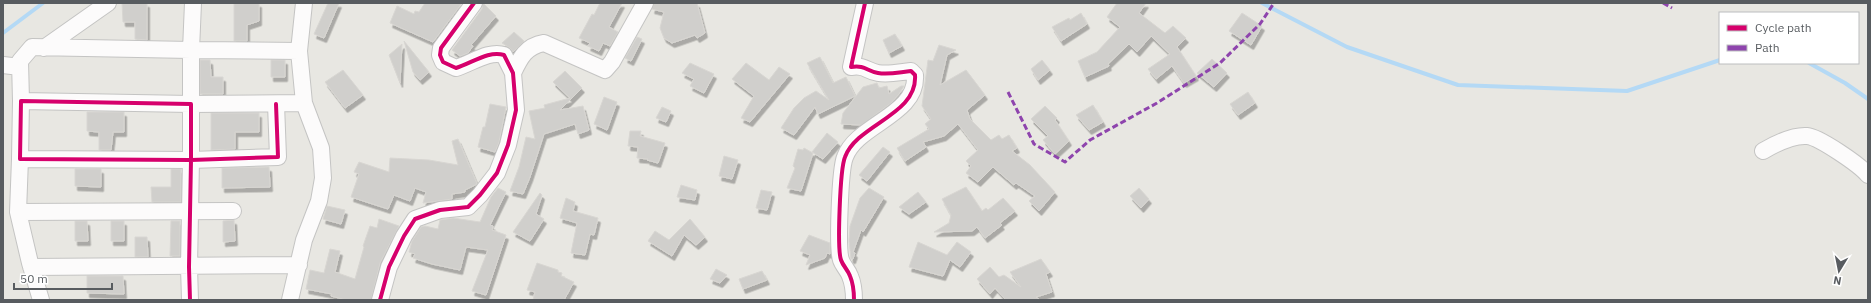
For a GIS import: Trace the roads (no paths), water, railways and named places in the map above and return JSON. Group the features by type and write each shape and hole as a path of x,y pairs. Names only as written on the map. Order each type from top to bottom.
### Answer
{"street":[{"path":"44,48 108,3"},
{"path":"190,300 188,267 193,3"},
{"path":"290,300 304,240 319,201 323,178 320,148 304,103 299,51 304,3"},
{"path":"380,300 389,267 404,236 415,219 440,210 468,207 480,196 497,173 508,145 516,110 513,73 504,55 497,52 488,54 474,62 456,68 448,66 443,62 440,55 441,48 474,3"},
{"path":"513,73 527,49 536,44 544,43 605,70 612,62 645,3"},
{"path":"854,300 850,276 840,260 839,249 840,203 844,157 865,133 901,107 912,95 916,84 915,75 911,71 877,73 861,66 851,67 865,3"},
{"path":"41,300 31,267 18,212 21,101 20,61 32,47 299,51"},
{"path":"3,65 20,67"},
{"path":"21,101 191,104 304,103"},
{"path":"20,159 191,160 278,156 276,104"},
{"path":"1763,151 1780,142 1808,136 1837,151 1868,175"},
{"path":"18,212 233,211"},
{"path":"31,267 298,265"}],"waterway":[{"path":"3,33 43,3"},
{"path":"1262,3 1347,47 1458,85 1627,91 1719,60"},
{"path":"1811,64 1845,83 1868,99"}]}
